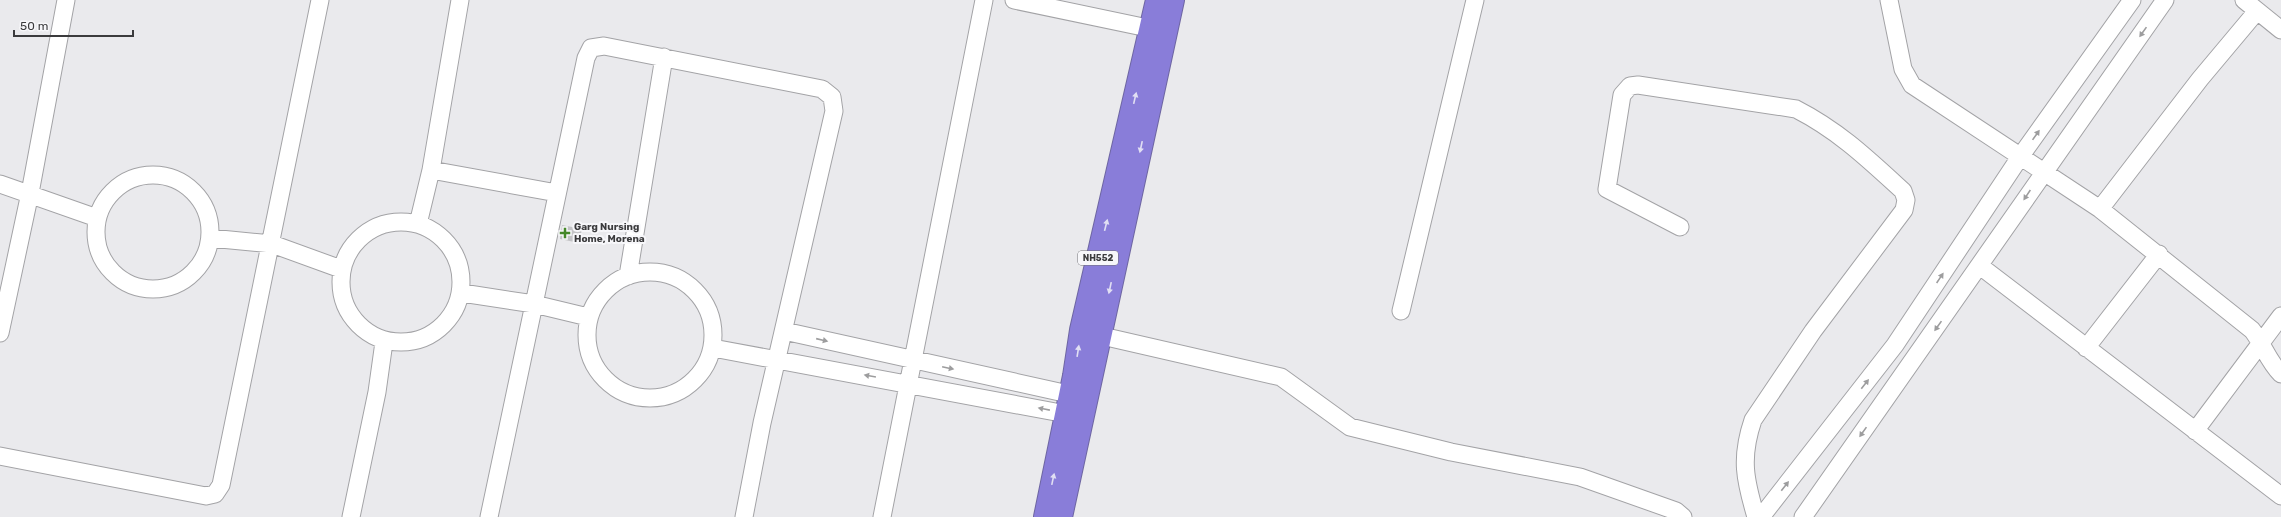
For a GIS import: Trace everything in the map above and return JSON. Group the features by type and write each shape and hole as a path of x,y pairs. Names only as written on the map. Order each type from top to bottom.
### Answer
{"highway":[{"name":"NH552","path":"1157,0 1159,30"},
{"name":"NH552","path":"1061,517 1076,406 1090,333 1159,30 1173,0"},
{"name":"NH552","path":"1044,517 1076,406"}],"street":[{"path":"0,333 30,193 66,0"},
{"path":"0,456 206,496 215,494 221,485 272,244 320,0"},
{"path":"418,224 431,170 460,0"},
{"path":"882,517 984,0"},
{"path":"1014,0 1159,30"},
{"path":"1401,311 1475,0"},
{"path":"1889,0 1902,69 1912,85 2100,209 2160,254 2252,330 2260,341 2273,366 2281,374"},
{"path":"1761,517 1895,345 2020,157 2132,0"},
{"path":"1803,517 2165,0"},
{"path":"2244,0 2281,30"},
{"path":"2100,209 2200,79 2258,11"},
{"path":"489,517 586,58 591,48 604,46 822,89 832,97 834,111 777,360 744,517"},
{"path":"628,276 664,58"},
{"path":"1680,227 1607,189 1622,95 1630,86 1638,85 1796,109 1816,119 1847,139 1904,191 1906,200 1904,210 1813,332 1753,420 1748,437 1744,469 1756,517"},
{"path":"431,170 557,193"},
{"path":"154,175 172,178 189,188 201,201 208,219 210,238 198,267 180,281 173,286 142,289 114,275 97,249 97,218 105,200 118,187 135,178 154,175"},
{"path":"0,184 30,193 97,218"},
{"path":"460,266 462,293 446,323 418,341 384,342 358,326 342,300 341,268 352,244 374,227 400,220 426,226 448,242 460,266 484,296"},
{"path":"210,238 272,244 341,268"},
{"path":"2086,348 2160,254"},
{"path":"1980,266 2281,496"},
{"path":"652,271 679,278 701,295 713,320 714,348 698,379 669,397 634,398 605,381 588,352 588,317 602,293 628,276 652,271"},
{"path":"462,293 534,304 588,317"},
{"path":"2195,431 2260,341 2281,316"},
{"path":"784,331 913,360 1076,406"},
{"path":"1090,333 1281,377 1350,427 1451,452 1580,477 1676,512 1683,517"},
{"path":"351,517 377,392 384,342"},
{"path":"714,348 908,383 1076,406"}],"building":[{"path":"562,225 582,229 579,243 560,239"}],"place":[{"name":"Garg Nursing Home, Morena","path":"565,233"}]}
